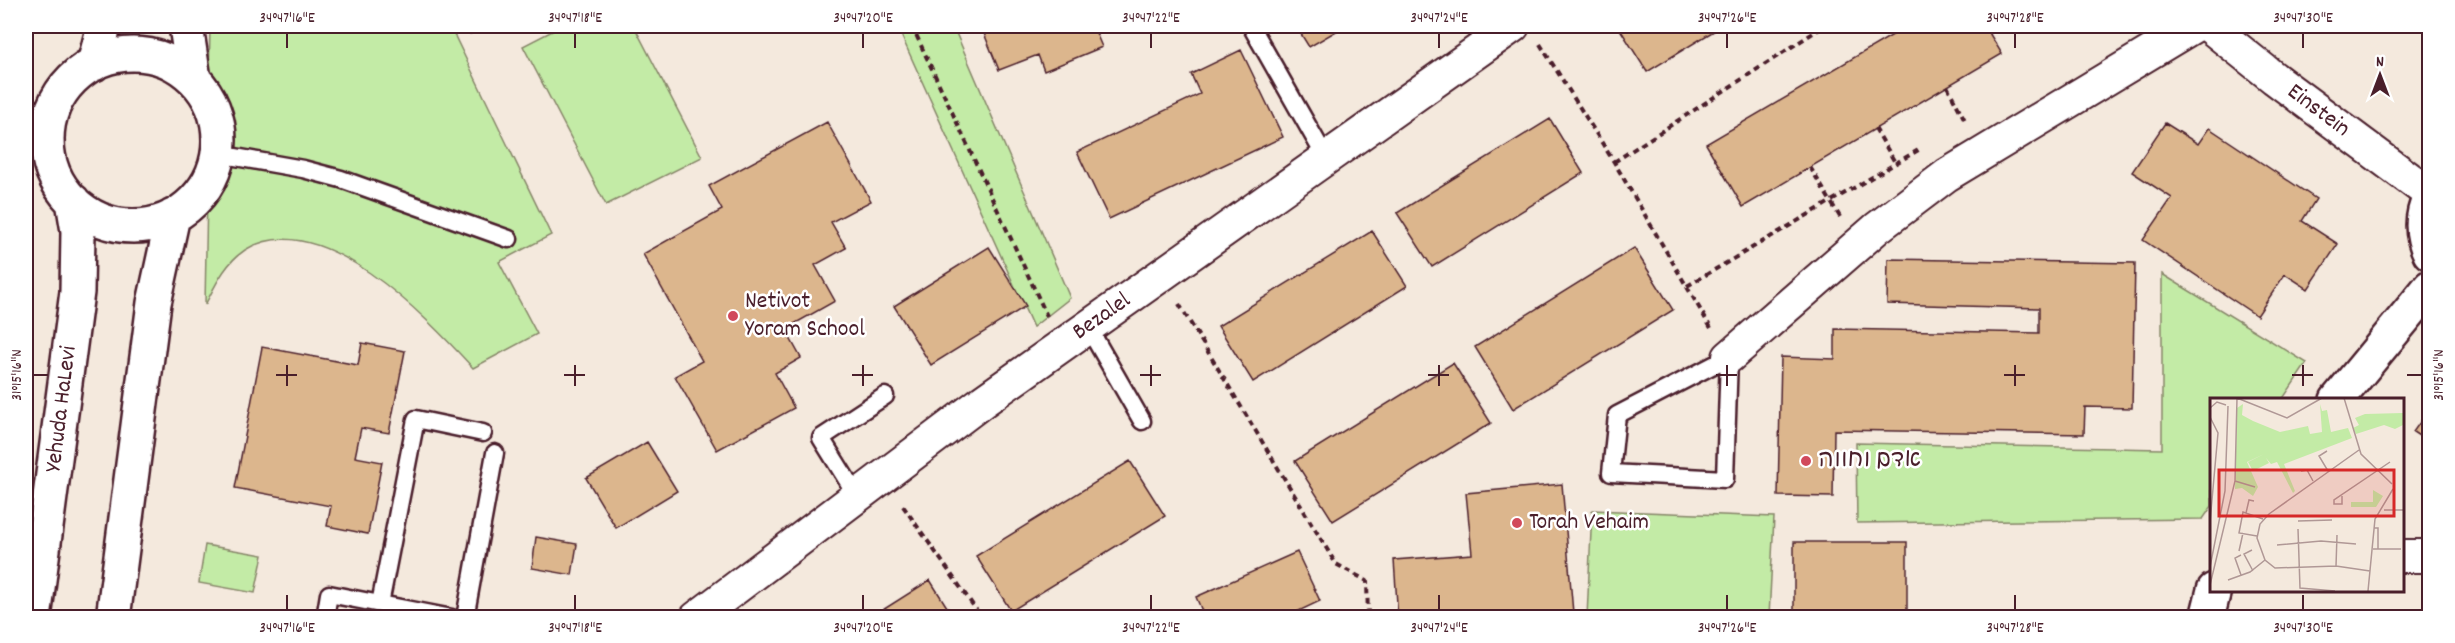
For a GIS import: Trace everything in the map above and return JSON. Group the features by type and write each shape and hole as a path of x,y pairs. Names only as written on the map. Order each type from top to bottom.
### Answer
{"main road":[{"path":"94,64 104,26"},
{"path":"186,26 194,79"},
{"path":"120,56 147,56 173,64 194,79 206,95 215,113 220,140 215,167 203,190 184,209 173,216 147,225 120,225 94,216 73,201 64,190 48,154 48,126 64,90 83,71 94,64 120,56"},
{"path":"2430,195 2424,210 2422,226 2425,243 2430,253"},
{"name":"Yehuda HaLevi","path":"34,618 77,292 78,231 73,201"},
{"path":"113,618 154,303 173,216"},
{"path":"2339,398 2430,287"},
{"path":"2207,618 2214,592"}],"street":[{"path":"1729,357 1877,228 1947,175 2194,26"},
{"name":"Einstein","path":"2209,26 2274,78 2430,195"},
{"name":"Bezalel","path":"696,618 1060,346 1326,158 1524,30"},
{"path":"2404,556 2430,556"}],"lane":[{"path":"1251,26 1326,158"},
{"path":"218,154 303,169 341,179 509,239"},
{"path":"1088,327 1142,421"},
{"path":"1729,357 1725,479 1611,473 1617,415 1729,357"},
{"path":"857,496 821,438 885,396"},
{"path":"380,604 416,419 483,433"},
{"path":"465,618 495,453"},
{"path":"325,618 329,594 452,618"}],"path":[{"path":"469,33 484,26"},
{"path":"912,26 1038,292 1060,346"},
{"path":"1614,162 1824,26"},
{"path":"1524,30 1614,162 1729,357"},
{"path":"1947,86 1966,122"},
{"path":"1956,128 1976,116"},
{"path":"1875,128 1896,163"},
{"path":"1687,286 1926,146"},
{"path":"1810,167 1831,201"},
{"path":"1161,275 1336,564 1367,581 1368,618"},
{"path":"883,477 982,618"}],"green space":[{"path":"210,26 450,26 551,235 499,262 537,334 473,368 429,322 370,273 338,254 306,242 274,240 245,250 226,268 205,305"},
{"path":"562,26 634,26 702,157 606,205 523,46"},
{"path":"897,26 953,26 1070,298 1033,327"},
{"path":"2162,274 2307,363 2283,398 2210,398 2210,509 2203,519 1857,523 1856,443 2162,449"},
{"path":"1592,510 1774,517 1769,617 1587,617"},
{"path":"205,545 263,555 255,593 199,583"}],"building":[{"path":"981,26 1093,26 1102,47 1044,71 1038,55 999,70"},
{"path":"1296,26 1345,26 1309,47"},
{"path":"1618,26 1722,26 1647,72"},
{"path":"1908,26 1985,26 2002,54 1743,207 1706,144"},
{"path":"1241,50 1283,137 1109,219 1077,152 1200,94 1191,74"},
{"path":"1550,119 1583,173 1432,267 1397,213"},
{"path":"827,122 871,201 831,222 846,248 815,265 835,301 785,329 801,358 775,373 794,408 717,450 675,376 702,361 643,254 722,210 709,186"},
{"path":"2165,123 2198,144 2209,128 2316,199 2302,221 2338,244 2308,289 2285,274 2257,316 2143,240 2172,198 2132,172"},
{"path":"1372,231 1407,286 1253,382 1218,326"},
{"path":"989,247 1026,306 931,365 894,306"},
{"path":"1634,248 1673,310 1513,409 1475,347"},
{"path":"1888,259 2135,263 2132,408 2085,407 2084,434 1834,430 1833,497 1778,496 1781,357 1835,359 1835,329 2039,333 2039,308 1887,304"},
{"path":"362,343 405,351 389,433 361,428 355,457 382,462 368,534 327,526 331,506 235,488 262,347 358,365"},
{"path":"1453,363 1491,423 1333,521 1295,461"},
{"path":"2430,408 2430,443 2413,432"},
{"path":"647,442 677,491 616,528 586,478"},
{"path":"1130,461 1165,516 1011,611 976,556"},
{"name":"Torah Vehaim","path":"1562,484 1573,613 1525,618 1398,618 1394,560 1472,554 1466,493"},
{"path":"536,537 577,544 572,575 532,568"},
{"path":"1794,542 1907,542 1907,618 1794,618"},
{"path":"1297,552 1320,601 1284,618 1205,618 1196,597"},
{"path":"930,580 954,618 870,618"},
{"path":"2322,615 2430,615 2430,618 2322,618"}],"place":[{"name":"Netivot Yoram School","path":"733,316"},
{"name":"אדם וחווה","path":"1806,461"},
{"name":"Torah Vehaim","path":"1517,523"}]}
